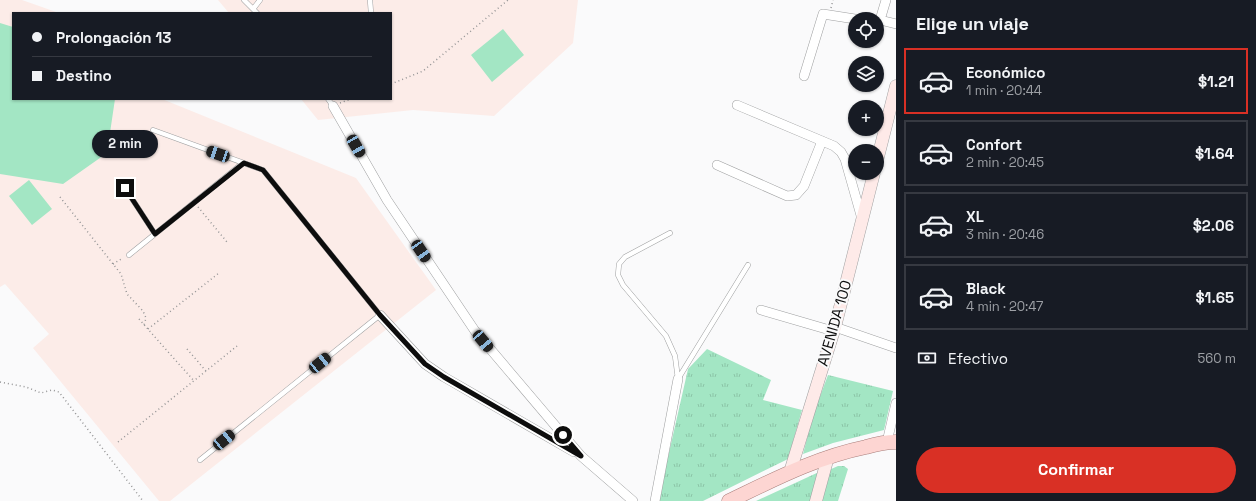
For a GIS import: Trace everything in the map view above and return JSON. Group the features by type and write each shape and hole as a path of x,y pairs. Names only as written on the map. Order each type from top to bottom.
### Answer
{"main road":[{"path":"729,501 790,472 828,457 846,451 892,442"}],"street":[{"path":"882,12 886,0"},
{"path":"804,76 822,14 848,18"},
{"path":"884,21 896,24"},
{"path":"881,144 896,86"},
{"path":"330,102 387,200 474,331 581,456 633,501"},
{"path":"737,106 834,146 842,152 862,219"},
{"path":"717,165 787,196 796,195 804,186 822,141"},
{"name":"AVENIDA 100","path":"790,472 834,329 872,180"},
{"path":"761,310 834,329 896,348"},
{"path":"380,315 425,364 444,377 581,456"},
{"path":"655,501 678,379"},
{"path":"892,442 896,403"},
{"path":"816,501 828,457"}],"lane":[{"path":"244,0 255,11 260,0"},
{"path":"370,0 371,12"},
{"path":"153,130 263,170 380,315 200,460"},
{"path":"128,255 244,163"},
{"path":"125,188 155,234"},
{"path":"670,233 625,257 619,264 618,274 623,286 666,336 675,356 678,379"},
{"path":"678,379 748,265"}],"path":[{"path":"392,84 423,71 508,0"},
{"path":"330,102 344,100"},
{"path":"60,197 121,274 127,294 143,311 146,318 144,324"},
{"path":"194,202 227,242"},
{"path":"113,264 128,255"},
{"path":"148,329 219,273"},
{"path":"139,319 194,381"},
{"path":"118,442 237,346"},
{"path":"187,349 206,371"},
{"path":"0,382 26,387 41,393 52,390 59,392 143,501"}],"shaded area":[{"path":"0,0 22,0 56,12 12,12 12,100 164,100 356,178 436,290 170,501 159,501 33,348 49,334 5,284 0,287"},
{"path":"218,0 578,0 573,43 494,116 413,110 318,120 302,100 392,100 392,12 228,12"}],"green space":[{"path":"0,23 12,27 12,100 115,100 107,153 63,184 0,174"},
{"path":"503,29 524,55 492,82 471,55"},
{"path":"29,180 52,209 32,225 9,196"},
{"path":"707,349 771,380 763,400 802,410 788,459 703,501 658,501 688,369"},
{"path":"828,375 893,391 884,430 833,443 803,454 813,415"},
{"path":"838,466 844,466 848,469 838,501 820,501 829,470"},
{"path":"819,472 811,501 756,501"}],"route":[{"path":"125,188 155,234 244,163 263,170 380,315 425,364 444,377 581,456 563,435"}]}
